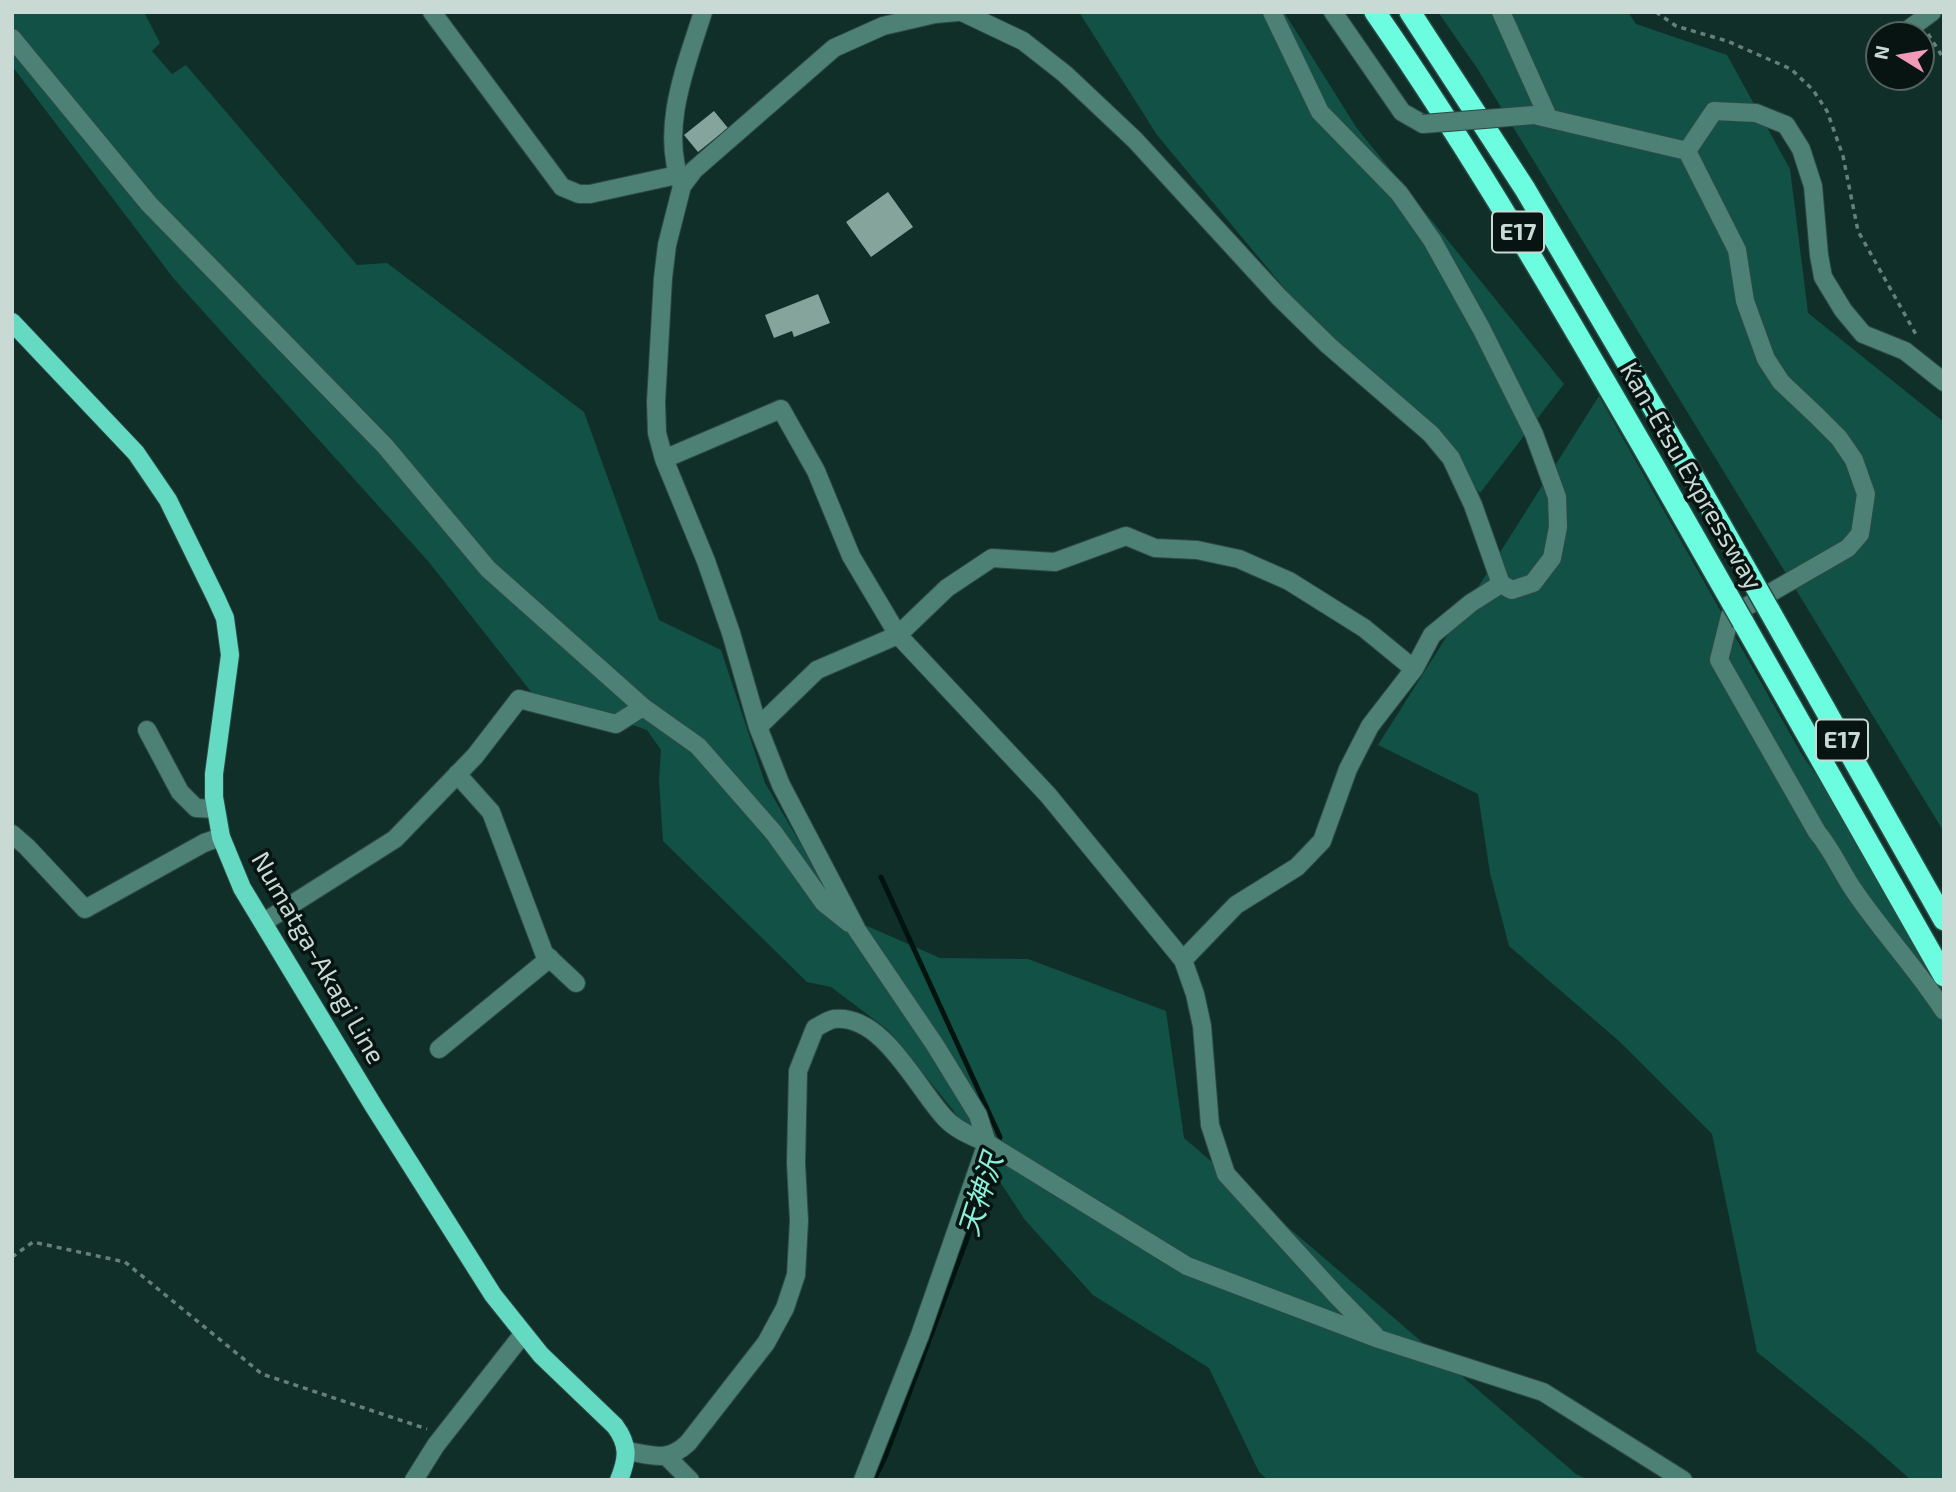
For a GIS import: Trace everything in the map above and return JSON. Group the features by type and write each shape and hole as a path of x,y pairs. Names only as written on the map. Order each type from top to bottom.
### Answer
{"highway":[{"name":"Kan-Etsu Expressway","path":"1375,12 1426,85 1497,198 1650,459 1944,976"},
{"name":"Kan-Etsu Expressway","path":"1410,12 1525,189 1681,455 1944,919"}],"main road":[{"name":"Numatga-Akagi Line","path":"12,322 142,461 168,500 225,618 230,655 214,774 215,810 220,837 242,888 485,1284 541,1355 615,1426 624,1438 627,1451"},
{"path":"619,1480 627,1451"}],"street":[{"path":"432,12 562,187 579,194 679,181 834,48 883,26 922,16 960,12 1023,41 1065,74 1135,140 1279,298 1318,336 1431,434 1451,458 1473,505 1502,584 1512,590 1533,583 1552,558 1558,527 1557,497 1534,434 1481,328 1432,240 1399,193 1320,112 1272,12"},
{"path":"703,12 676,106 674,140 679,181 663,278 656,402 657,433 664,459 732,633 758,727 780,785 857,930 935,1045 978,1115 987,1143 919,1335 864,1479"},
{"path":"1333,12 1402,112 1423,124 1541,116 1688,151"},
{"path":"1501,12 1541,116"},
{"path":"12,38 149,204 385,446 488,569 643,707 698,746 774,833 824,903 857,930"},
{"path":"1688,151 1714,111 1756,113 1786,125 1801,149 1813,186 1823,277 1843,310 1863,334 1905,351 1944,382"},
{"path":"1688,151 1737,250 1745,301 1766,359 1781,382 1839,439 1854,460 1866,494 1860,534 1848,548 1730,616 1719,660 1817,832 1830,847 1854,890 1926,982 1944,1011"},
{"path":"664,459 780,410 816,471 851,556 898,635 1048,794 1182,960 1195,994 1202,1026 1210,1125 1226,1174 1379,1339"},
{"path":"758,727 817,670 898,635 947,588 992,558 1055,562 1126,536 1155,548 1197,550 1239,559 1289,581 1364,628 1414,669"},
{"path":"1182,960 1236,905 1297,867 1322,841 1348,769 1370,726 1414,669 1432,635 1471,603 1502,584"},
{"path":"264,922 395,839 475,756 519,699 616,724 643,707"},
{"path":"147,730 180,792 195,808 215,810"},
{"path":"457,774 491,812 544,953 576,983"},
{"path":"12,834 86,909 204,843 220,837"},
{"path":"439,1049 550,958"},
{"path":"627,1451 667,1457 678,1453 766,1343 785,1308 796,1275 799,1221 796,1163 799,1071 815,1028 832,1019 850,1020 870,1028 885,1042 944,1117 957,1129 987,1143 1187,1266 1379,1339 1543,1392 1683,1480"},
{"path":"414,1480 444,1435 523,1334"},
{"path":"667,1457 690,1480"}],"path":[{"path":"1926,17 1944,59"},
{"path":"12,1257 33,1242 125,1262 262,1374 444,1435"}],"green space":[{"path":"12,12 144,12 160,43 152,51 172,74 186,65 357,265 387,263 584,412 659,620 721,650 765,783 842,915 940,958 1028,959 1166,1011 1184,1138 1576,1474 1589,1480 1268,1480 1259,1472 1209,1368 1093,1295 1025,1220 953,1110 888,1030 831,987 807,982 663,841 659,780 661,750 647,730 595,712 543,707 428,561 174,279 12,66"},
{"path":"1079,12 1284,12 1356,127 1564,384 1480,493 1329,342 1157,135"},
{"path":"1438,12 1628,12 1636,24 1727,55 1790,169 1808,313 1944,422 1944,832 1477,68"},
{"path":"1599,396 1801,753 1889,882 1944,969 1944,1480 1911,1480 1757,1352 1712,1134 1620,1042 1509,946 1490,873 1478,794 1378,745"}],"building":[{"path":"714,111 728,128 698,152 684,135"},
{"path":"888,192 913,227 871,257 846,222"},
{"path":"818,294 830,323 794,337 792,331 774,338 765,315"}],"waterway":[{"name":"天神沢","path":"874,1480 886,1455 968,1236 1000,1137 881,877"}]}
